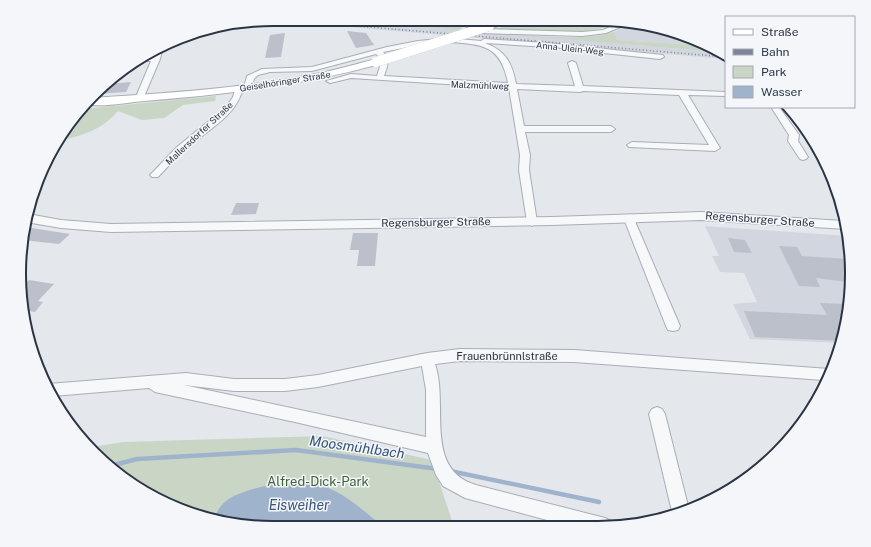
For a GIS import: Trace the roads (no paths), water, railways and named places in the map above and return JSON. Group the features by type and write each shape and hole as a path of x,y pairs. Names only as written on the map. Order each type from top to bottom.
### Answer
{"main road":[{"name":"Geiselhöringer Straße","path":"95,102 243,88 321,76 376,62 489,26"}],"street":[{"path":"468,26 469,28 480,31 571,35 604,32 616,27"},
{"name":"Anna-Ulein-Weg","path":"480,44 485,40 660,57"},
{"name":"Mallersdorfer Straße","path":"155,175 180,150 229,108 250,78 256,73 263,71 304,70 377,51 429,41 461,41 480,44"},
{"path":"480,44 494,48 505,57 509,67 520,129 532,222"},
{"path":"377,51 384,58 385,63 380,78"},
{"path":"140,98 157,55"},
{"path":"149,59 156,59"},
{"path":"572,63 580,90"},
{"name":"Malzmühlweg","path":"330,81 351,76 580,90 725,94"},
{"path":"632,145 715,148 683,94"},
{"path":"776,108 794,135 793,141 803,157"},
{"path":"520,129 611,129"},
{"name":"Regensburger Straße","path":"32,219 62,224 111,228 532,222 701,216 840,225"},
{"path":"629,219 673,326"},
{"name":"Frauenbrünnlstraße","path":"55,390 142,384 186,379 234,385 285,385 318,381 427,359 460,355 574,356 823,374"},
{"path":"427,359 432,378 435,447 444,473 460,488 582,521"},
{"name":"Frauenbrünnlstraße","path":"142,384 295,415 435,447"},
{"path":"657,414 679,507"}],"water":[{"name":"Eisweiher","path":"276,483 310,483 320,485 337,492 353,502 376,521 274,521 241,519 217,514 223,503 249,490"}],"waterway":[{"name":"Moosmühlbach","path":"116,464 137,459 296,450 438,469"},
{"name":"Moosmühlbach","path":"450,471 599,502"}],"railway":[{"path":"356,26 715,56"}],"park label":[{"name":"Alfred-Dick-Park","path":"318,481"}]}
